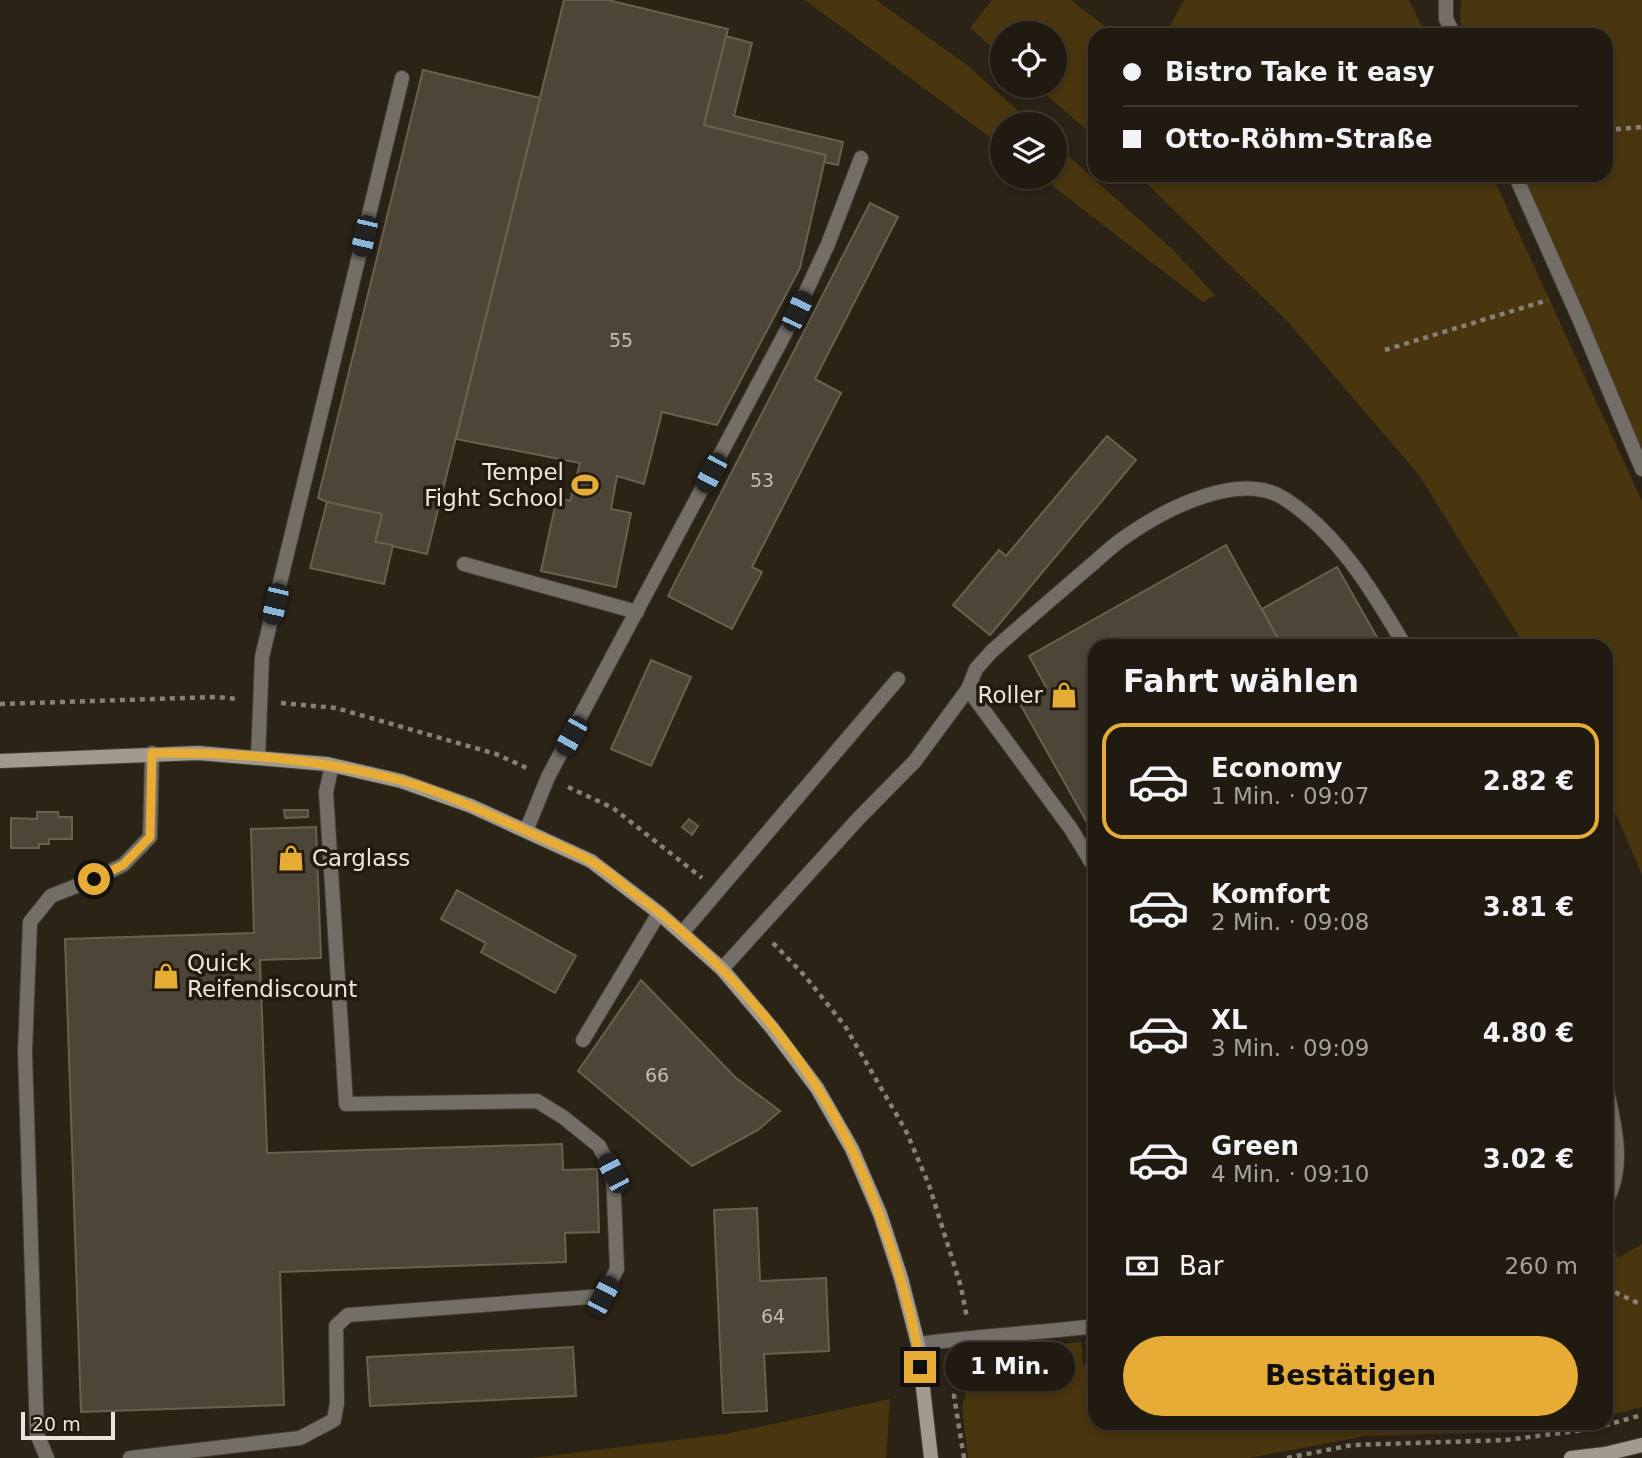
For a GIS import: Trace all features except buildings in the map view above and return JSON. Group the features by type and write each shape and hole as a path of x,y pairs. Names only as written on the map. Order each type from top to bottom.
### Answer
{"street":[{"path":"0,761 198,752 332,765 401,781 471,806 591,861 659,913 722,969 772,1028 817,1088 852,1149 884,1226 918,1344 931,1458"},
{"path":"1571,1458 1605,1454 1642,1445"}],"lane":[{"path":"1446,0 1447,19 1451,28"},
{"path":"258,758 262,657 402,78"},
{"path":"526,831 548,777 797,311 828,244 861,158"},
{"path":"1518,182 1642,469"},
{"path":"722,969 858,819 915,761 968,689 976,669 990,652 1128,535 1195,498 1230,489 1263,489 1284,498 1321,528 1367,581 1401,639"},
{"path":"464,564 637,612"},
{"path":"682,933 898,679"},
{"path":"968,689 1071,829 1088,857"},
{"path":"47,1458 37,1434 25,1052 30,922 51,896 123,865 150,837 152,753"},
{"path":"130,1458 300,1438 334,1420 337,1403 336,1326 348,1315 603,1296 617,1269 613,1173 598,1146 563,1116 537,1101 346,1104 326,792 332,765"},
{"path":"583,1040 659,913"},
{"path":"1613,1116 1617,1159 1613,1190"},
{"path":"918,1344 1088,1327"}],"path":[{"path":"1613,129 1642,127"},
{"path":"1385,350 1568,294"},
{"path":"0,704 216,697 336,708 496,754 613,808 718,891"},
{"path":"760,929 805,976 845,1026 906,1131 929,1185 961,1287 970,1337 971,1356 954,1396 964,1458"},
{"path":"1613,1291 1642,1305"},
{"path":"1613,1423 1642,1415"},
{"path":"1287,1458 1352,1444 1518,1438 1584,1430"}],"shaded area":[{"path":"805,0 876,0 967,65 990,86 990,98 1004,98 1020,112 990,112 990,137"},
{"path":"992,0 1071,0 1107,28 1088,28 1088,131 1050,98 1067,98 1067,21 990,21 990,46 970,28"},
{"path":"1184,0 1409,0 1423,28 1169,28"},
{"path":"1461,0 1642,0 1642,466 1526,182 1613,182 1613,28 1462,28 1460,21"},
{"path":"1067,155 1088,174 1088,182 1097,182 1172,249 1215,295 1203,302 1057,189 1067,189"},
{"path":"1145,182 1495,182 1642,501 1642,875 1613,807 1613,639 1521,639 1419,475 1288,322"},
{"path":"1642,1244 1642,1407 1613,1414 1613,1249 1618,1258"},
{"path":"1081,1342 1083,1365 1088,1364 1088,1430 1529,1430 1365,1436 1249,1458 968,1458 962,1407 976,1353"},
{"path":"890,1399 886,1458 532,1458 725,1434"}],"place":[{"name":"Tempel Fight School","path":"585,485"},
{"name":"Roller","path":"1064,695"},
{"name":"Carglass","path":"291,858"},
{"name":"Quick Reifendiscount","path":"166,976"}],"route":[{"path":"94,879 123,865 150,837 152,753 198,752 327,764 401,781 471,806 591,861 659,913 722,969 772,1028 817,1088 852,1149 880,1213 901,1278 918,1344 920,1367"}]}
